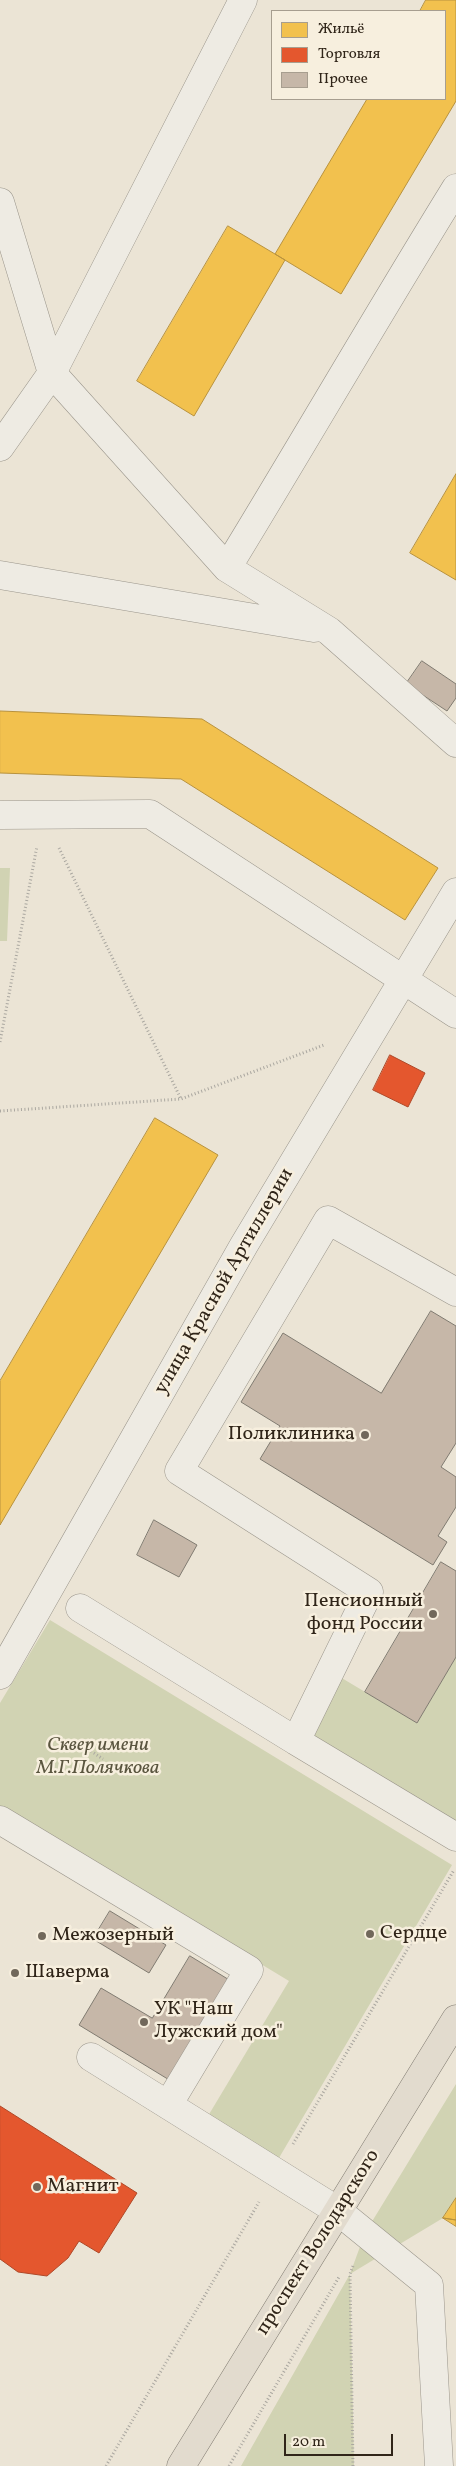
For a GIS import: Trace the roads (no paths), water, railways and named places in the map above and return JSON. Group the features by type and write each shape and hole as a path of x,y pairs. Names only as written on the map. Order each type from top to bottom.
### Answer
{"main road":[{"name":"проспект Володарского","path":"181,2466 456,2019"}],"street":[{"path":"0,447 52,373 243,0"},
{"path":"227,568 333,393 366,333 456,188"},
{"path":"0,202 52,373 227,568 328,631 456,742"},
{"path":"0,575 328,631"},
{"path":"0,815 150,814 456,1014"},
{"name":"улица Красной Артиллерии","path":"0,1675 244,1245 456,892"},
{"path":"296,1741 370,1592 179,1471 328,1220 456,1292"},
{"path":"80,1608 456,1837"},
{"path":"0,1820 249,1970 168,2105"},
{"path":"91,2057 338,2211 429,2285 439,2466"}],"place":[{"name":"Поликлиника","path":"365,1435"},
{"name":"Пенсионный фонд России","path":"433,1614"},
{"name":"Сердце","path":"370,1934"},
{"name":"Межозерный","path":"42,1936"},
{"name":"Шаверма","path":"15,1973"},
{"name":"УК \"Наш Лужский дом\"","path":"144,2022"},
{"name":"Магнит","path":"37,2187"}],"park label":[{"name":"Сквер имени М.Г.Полячкова","path":"98,1758"}]}
